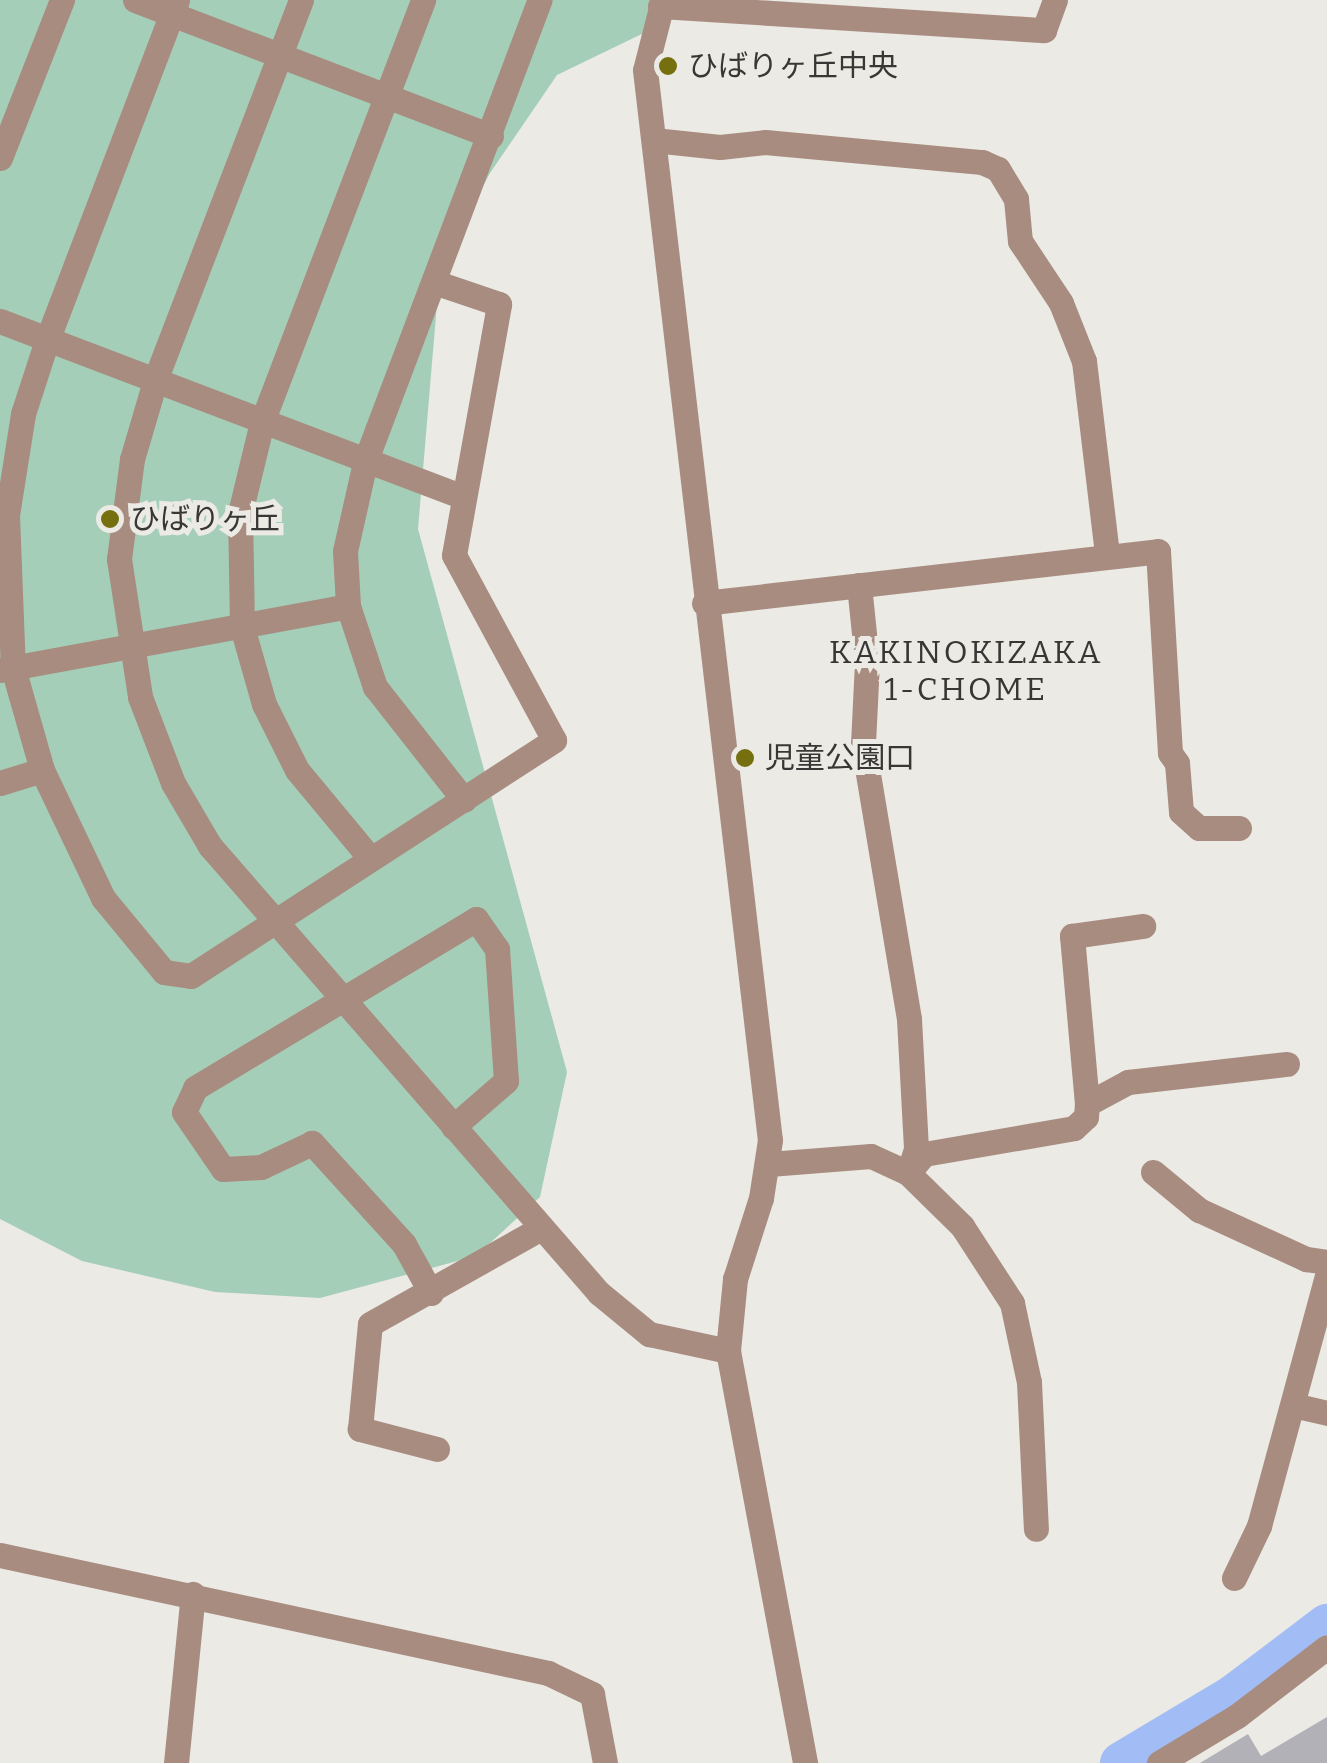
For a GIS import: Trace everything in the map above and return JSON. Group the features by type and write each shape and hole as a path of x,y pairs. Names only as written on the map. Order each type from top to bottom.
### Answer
{"street":[{"path":"0,158 62,0"},
{"path":"135,0 174,7 279,56 491,136"},
{"path":"300,0 155,381 124,508 119,559 129,649 140,697 174,783 210,846 541,1228 624,1319 683,1346 728,1351"},
{"path":"370,858 297,770 264,704 242,626 240,513 262,422 424,0"},
{"path":"464,800 374,688 348,606 350,508 540,0"},
{"path":"805,1763 728,1351 734,1280 770,1164 645,70 661,3 899,10 1044,30 1055,0"},
{"path":"174,7 46,340 23,414 6,515 7,669 42,770 103,898 164,972 191,976 554,740 454,554 498,304 434,282"},
{"path":"654,140 720,148 765,142 982,162 998,169 1016,200 1020,241 1061,303 1084,362 1108,554"},
{"path":"0,322 464,497"},
{"path":"704,603 1108,554 1158,552 1170,753 1177,763 1181,812 1199,828 1240,828"},
{"path":"859,585 867,662 863,744 909,1019 916,1149 908,1173"},
{"path":"7,669 348,606"},
{"path":"0,782 42,770"},
{"path":"431,1293 404,1244 312,1143 261,1167 223,1169 184,1112 195,1088 476,919 497,949 506,1080 453,1128"},
{"path":"908,1173 924,1154 1074,1128 1086,1118 1072,936 1143,926"},
{"path":"1087,1104 1128,1082 1162,1075 1286,1064"},
{"path":"770,1164 872,1156 908,1173 962,1226 1012,1303 1029,1382 1036,1529"},
{"path":"1153,1172 1199,1210 1306,1259 1327,1262"},
{"path":"437,1449 360,1430 370,1324 541,1228"},
{"path":"1234,1578 1259,1526 1327,1275"},
{"path":"1293,1405 1327,1414"},
{"path":"0,1555 193,1594 578,1684 599,1708 605,1763"},
{"path":"176,1763 193,1594"},
{"path":"1159,1763 1236,1716 1327,1647"}],"green space":[{"path":"0,0 712,0 557,75 490,173 440,268 418,529 567,1072 540,1197 476,1256 320,1298 215,1292 82,1261 0,1219"}],"building":[{"path":"1327,1717 1327,1763 1200,1763 1248,1734 1261,1756"}],"waterway":[{"path":"1121,1763 1233,1696 1327,1625"}],"place":[{"name":"ひばりヶ丘中央","path":"668,66"},
{"name":"ひばりヶ丘","path":"110,519"},
{"name":"児童公園口","path":"745,758"}],"district":[{"name":"KAKINOKIZAKA 1-CHOME","path":"966,672"}]}
